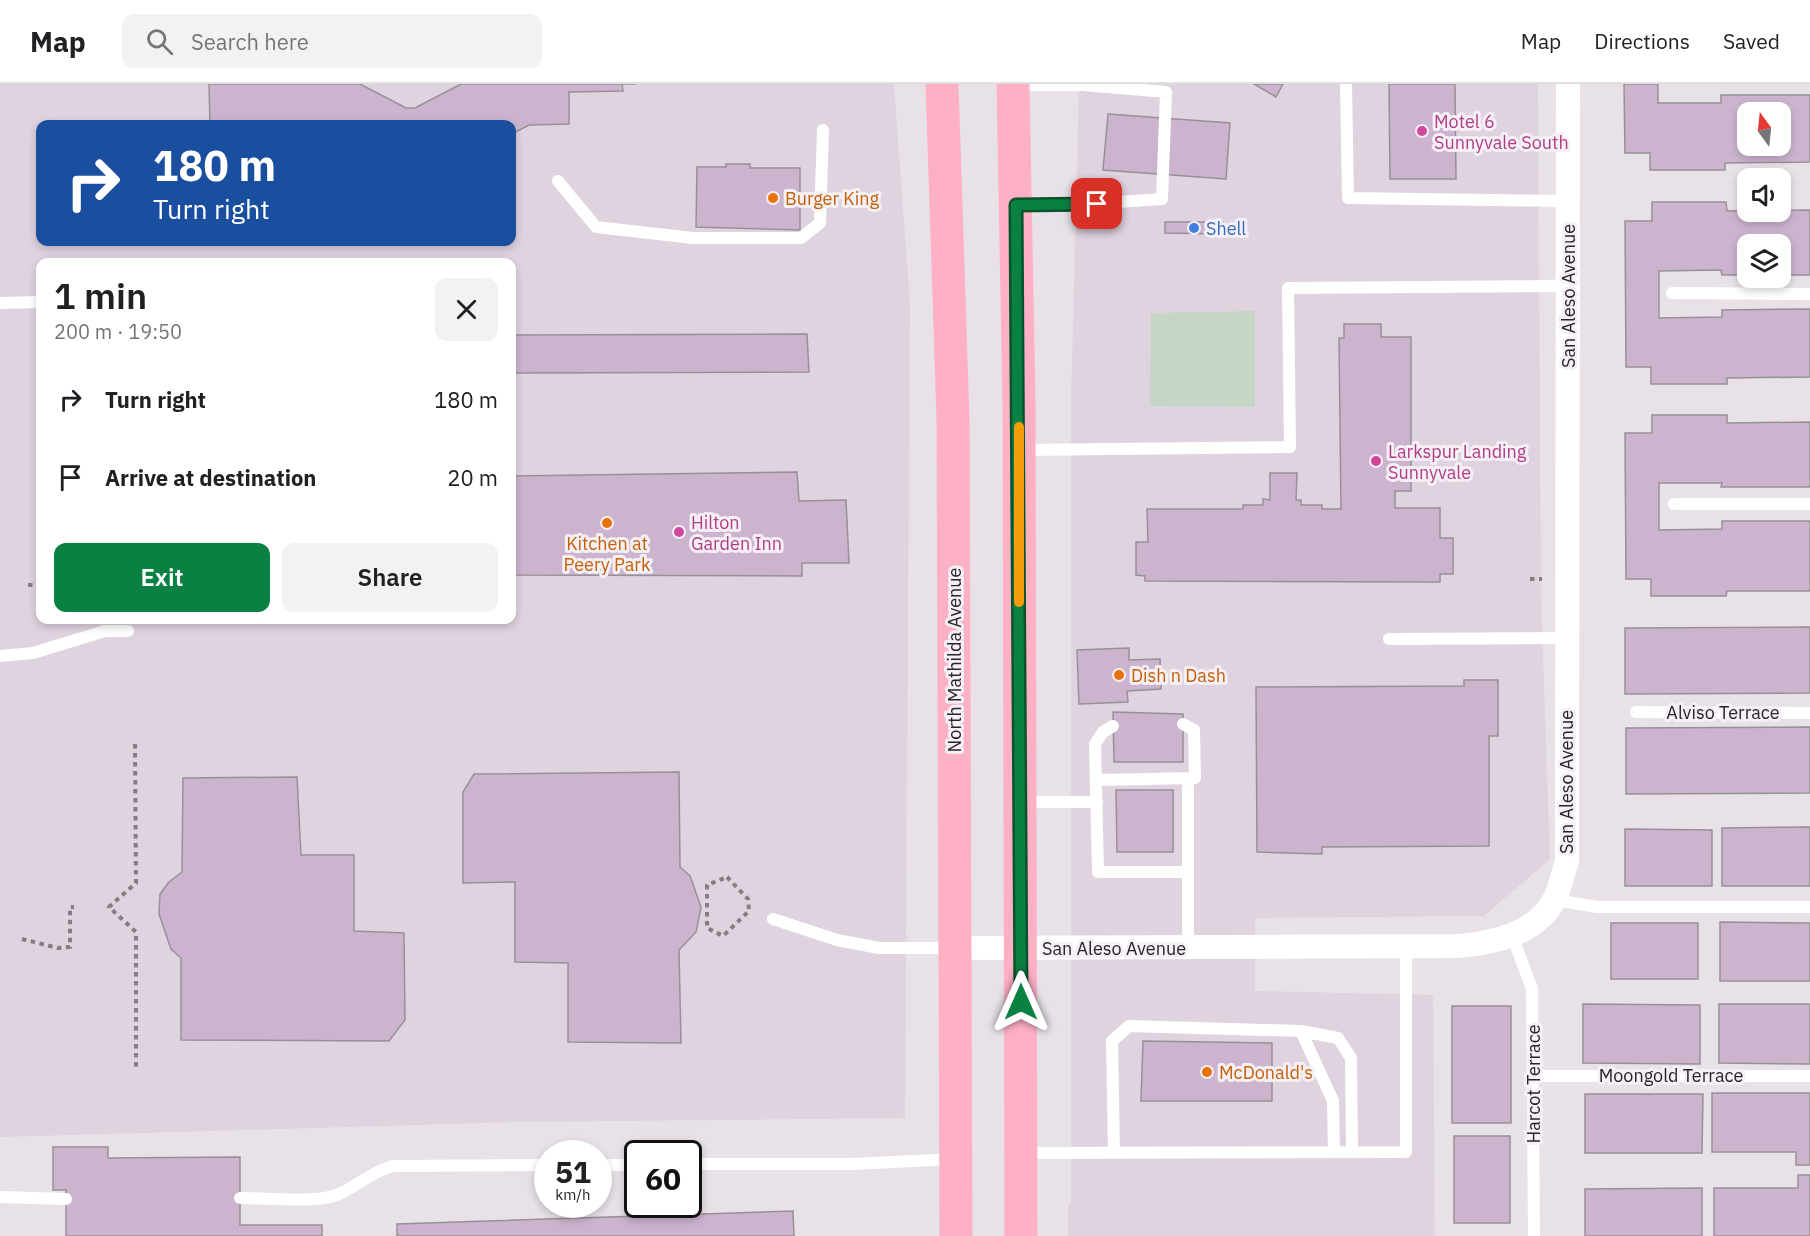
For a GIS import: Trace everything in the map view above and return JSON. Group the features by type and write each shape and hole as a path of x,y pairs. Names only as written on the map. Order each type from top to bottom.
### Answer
{"main road":[{"name":"North Mathilda Avenue","path":"942,84 951,336 956,1236"},
{"path":"1013,85 1019,450 1022,1236"}],"street":[{"name":"San Aleso Avenue","path":"956,948 1406,947 1487,944 1512,935 1537,919 1554,900 1567,862 1568,84"}],"lane":[{"path":"1346,84 1348,198 1568,201"},
{"path":"1013,85 1165,88 1162,199 1075,205 1016,205"},
{"path":"558,181 596,227 693,238 801,238 820,223 823,130"},
{"path":"1019,450 1290,447 1288,288 1567,285"},
{"path":"1672,293 1810,294"},
{"path":"0,303 36,302"},
{"path":"1674,504 1810,504"},
{"path":"0,656 33,653 105,631 128,631"},
{"path":"1389,639 1566,638"},
{"name":"Alviso Terrace","path":"1636,712 1810,713"},
{"path":"1096,780 1195,778 1194,730 1183,724"},
{"path":"1113,726 1102,732 1095,744 1098,872 1188,872"},
{"path":"1188,779 1188,948"},
{"path":"1020,802 1097,802"},
{"path":"1554,900 1597,907 1810,908"},
{"path":"773,919 837,940 879,948 956,948"},
{"name":"Harcot Terrace","path":"1512,935 1532,989 1534,1236"},
{"path":"1021,1153 1406,1152 1406,947"},
{"path":"1114,1153 1112,1041 1129,1026 1301,1030 1338,1038 1351,1058 1352,1152"},
{"path":"1301,1030 1333,1101 1334,1152"},
{"name":"Moongold Terrace","path":"1533,1076 1810,1076"},
{"path":"702,1164 853,1164 955,1159"},
{"path":"240,1198 325,1198 342,1192 378,1170 393,1166 534,1165"},
{"path":"0,1197 66,1199"}],"path":[{"path":"28,585 36,585"},
{"path":"135,744 136,884 109,907 136,932 136,1070"},
{"path":"727,877 748,902 749,911 723,936 707,928 704,907 706,885 727,877"},
{"path":"748,902 754,901"},
{"path":"22,939 58,948 70,947 70,907 75,907"}],"shaded area":[{"path":"0,84 894,84 910,304 905,1118 521,1122 0,1137"},
{"path":"1079,84 1538,84 1541,597 1550,859 1484,916 1255,918 1255,991 1433,995 1435,1236 1068,1236 1068,1205 1071,1203 1071,403"}],"green space":[{"path":"1255,311 1255,407 1150,406 1151,313"}],"building":[{"path":"209,84 360,84 406,108 415,108 461,84 622,84 623,91 569,92 569,124 529,125 516,132 516,120 210,120"},
{"path":"1254,84 1283,84 1276,97"},
{"name":"Motel 6 Sunnyvale South","path":"1389,84 1455,84 1456,179 1390,179"},
{"path":"1624,84 1658,84 1658,103 1721,103 1721,95 1810,95 1810,162 1725,163 1725,170 1650,170 1650,153 1625,153"},
{"name":"Shell","path":"1108,114 1230,123 1226,179 1103,170"},
{"path":"726,164 750,164 750,168 800,168 800,230 696,227 697,167 726,167"},
{"path":"1652,202 1726,202 1727,211 1737,211 1737,222 1791,222 1791,210 1810,210 1810,275 1791,275 1791,234 1737,234 1737,275 1722,275 1721,270 1659,271 1659,318 1722,317 1722,310 1810,309 1810,377 1727,378 1727,384 1651,384 1651,367 1626,367 1625,221 1652,221"},
{"name":"Shell","path":"1165,222 1223,222 1222,234 1165,233"},
{"name":"Larkspur Landing Sunnyvale","path":"1344,324 1381,324 1381,337 1411,337 1411,491 1395,491 1395,508 1440,508 1440,538 1453,538 1453,574 1440,574 1440,582 1145,581 1145,576 1136,575 1136,542 1148,542 1147,509 1243,509 1243,505 1263,505 1263,499 1270,500 1270,473 1297,473 1296,500 1301,500 1301,505 1322,505 1322,509 1341,509 1339,338 1344,338"},
{"path":"807,334 809,372 516,373 516,335"},
{"path":"1652,415 1727,415 1727,423 1810,422 1810,487 1721,487 1722,483 1659,483 1659,530 1722,529 1722,521 1810,521 1810,591 1727,591 1726,596 1651,596 1651,579 1626,579 1625,433 1652,433"},
{"name":"Hilton Garden Inn","path":"797,472 799,501 846,500 849,563 802,563 802,576 516,575 516,476"},
{"path":"1810,627 1810,693 1625,694 1625,628"},
{"name":"Dish n Dash","path":"1129,648 1129,660 1160,659 1161,689 1127,691 1128,702 1079,704 1077,650"},
{"path":"1464,680 1498,680 1498,736 1489,736 1489,846 1322,847 1322,854 1257,852 1256,687 1464,686"},
{"path":"1113,712 1183,714 1183,762 1114,762"},
{"path":"1810,727 1810,793 1626,794 1626,728"},
{"path":"679,772 680,867 690,876 701,907 696,932 679,950 681,1043 568,1042 568,963 515,962 515,882 463,883 463,792 474,774"},
{"path":"297,777 301,855 354,855 354,931 404,933 405,1020 389,1041 181,1040 181,958 171,949 159,914 160,894 169,882 182,872 183,778"},
{"path":"1116,790 1173,790 1173,852 1117,852"},
{"path":"1810,827 1810,886 1722,886 1722,828"},
{"path":"1625,829 1712,830 1712,886 1625,886"},
{"path":"1720,922 1810,923 1810,981 1720,981"},
{"path":"1611,923 1698,923 1698,979 1611,979"},
{"path":"1583,1004 1700,1005 1700,1064 1583,1063"},
{"path":"1719,1004 1810,1004 1810,1064 1719,1063"},
{"path":"1452,1006 1511,1006 1511,1123 1452,1123"},
{"name":"McDonald's","path":"1143,1041 1272,1043 1272,1101 1141,1101"},
{"path":"1712,1093 1810,1093 1810,1165 1796,1165 1796,1152 1712,1152"},
{"path":"1585,1094 1703,1094 1702,1153 1585,1153"},
{"path":"1454,1136 1510,1136 1510,1223 1454,1223"},
{"path":"53,1147 108,1147 108,1158 240,1157 240,1225 322,1225 322,1236 66,1236 66,1190 53,1190"},
{"path":"1798,1175 1810,1175 1810,1236 1714,1236 1714,1188 1798,1188"},
{"path":"1702,1188 1702,1236 1585,1236 1585,1189"},
{"path":"793,1211 794,1236 397,1236 397,1224 624,1217 702,1218 702,1214"}],"slow traffic":[{"path":"1019,427 1019,602"}],"place":[{"name":"Motel 6 Sunnyvale South","path":"1422,131"},
{"name":"Burger King","path":"773,198"},
{"name":"Shell","path":"1194,228"},
{"name":"Larkspur Landing Sunnyvale","path":"1376,461"},
{"name":"Kitchen at Peery Park","path":"607,523"},
{"name":"Hilton Garden Inn","path":"679,532"},
{"name":"Dish n Dash","path":"1119,675"},
{"name":"McDonald's","path":"1207,1072"}],"route":[{"path":"1021,1002 1016,205 1097,204"}]}
